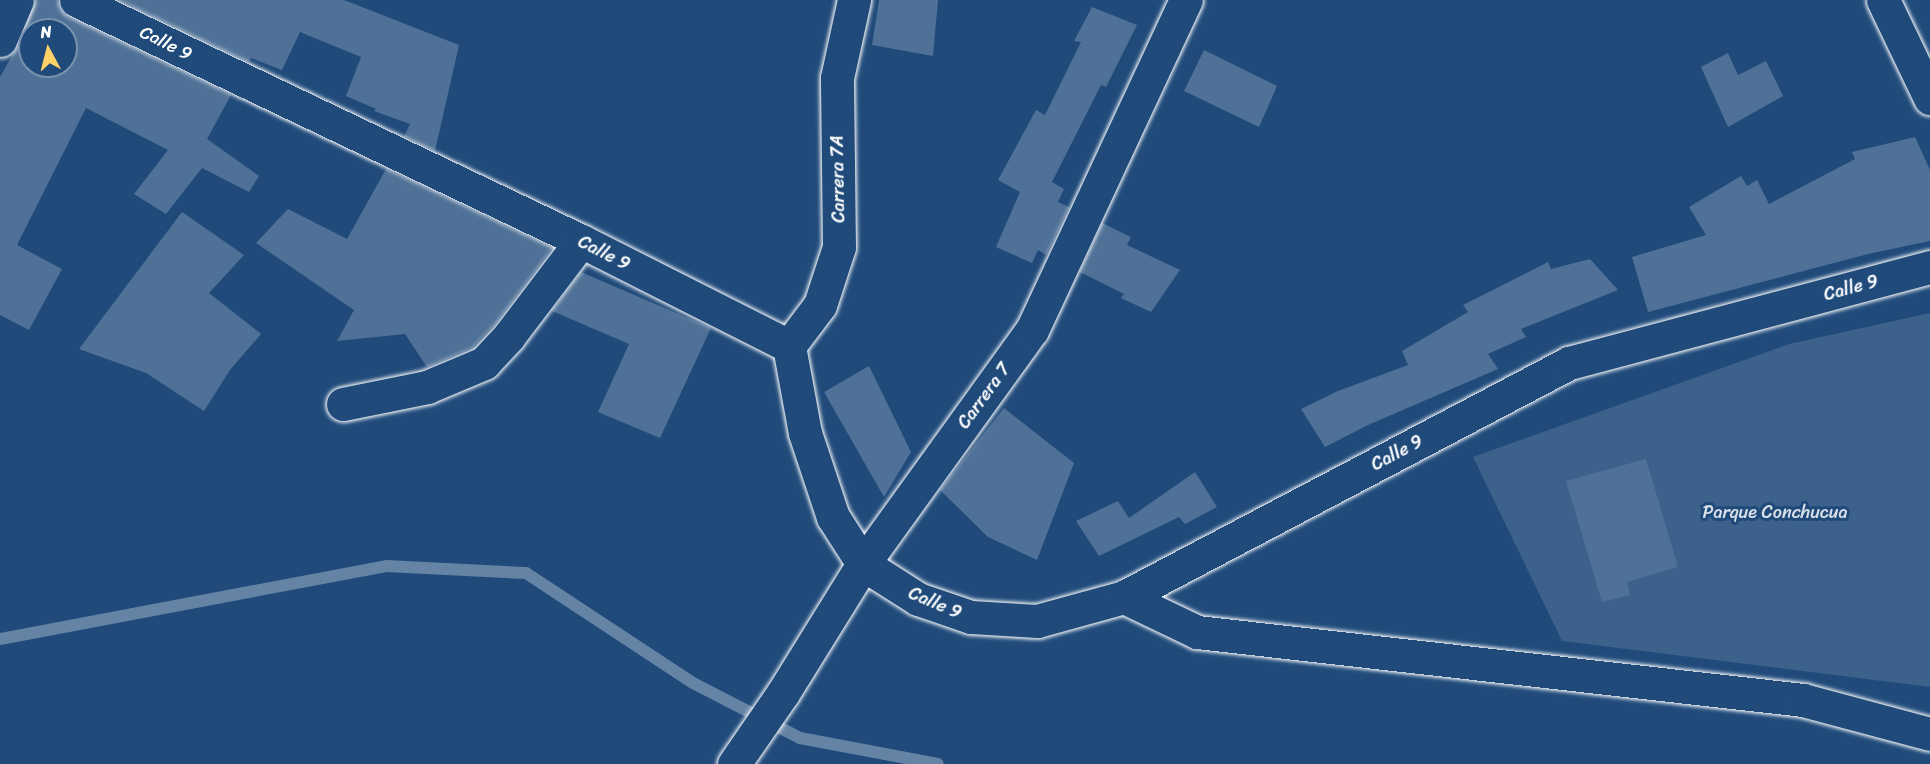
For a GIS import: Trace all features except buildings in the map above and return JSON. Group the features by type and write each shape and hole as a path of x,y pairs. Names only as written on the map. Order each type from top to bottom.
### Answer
{"street":[{"path":"0,40 17,0"},
{"name":"Calle 9","path":"76,0 581,241 789,346 805,433 833,517 863,564 918,599 971,617 1037,621 1124,597 1569,363 1930,267"},
{"name":"Carrera 7A","path":"789,346 820,305 838,247 837,78 854,0"},
{"name":"Carrera 7","path":"741,753 783,693 863,564 1032,330 1186,0"},
{"path":"1883,0 1930,98"},
{"path":"343,404 427,387 484,363 509,336 581,241"},
{"path":"1124,597 1197,632 1803,700 1930,734"}],"green space":[{"name":"Parque Conchucua","path":"1930,313 1930,687 1562,641 1473,457 1789,344"}],"waterway":[{"path":"0,639 386,566 526,573 693,683 800,738 938,764"}]}
